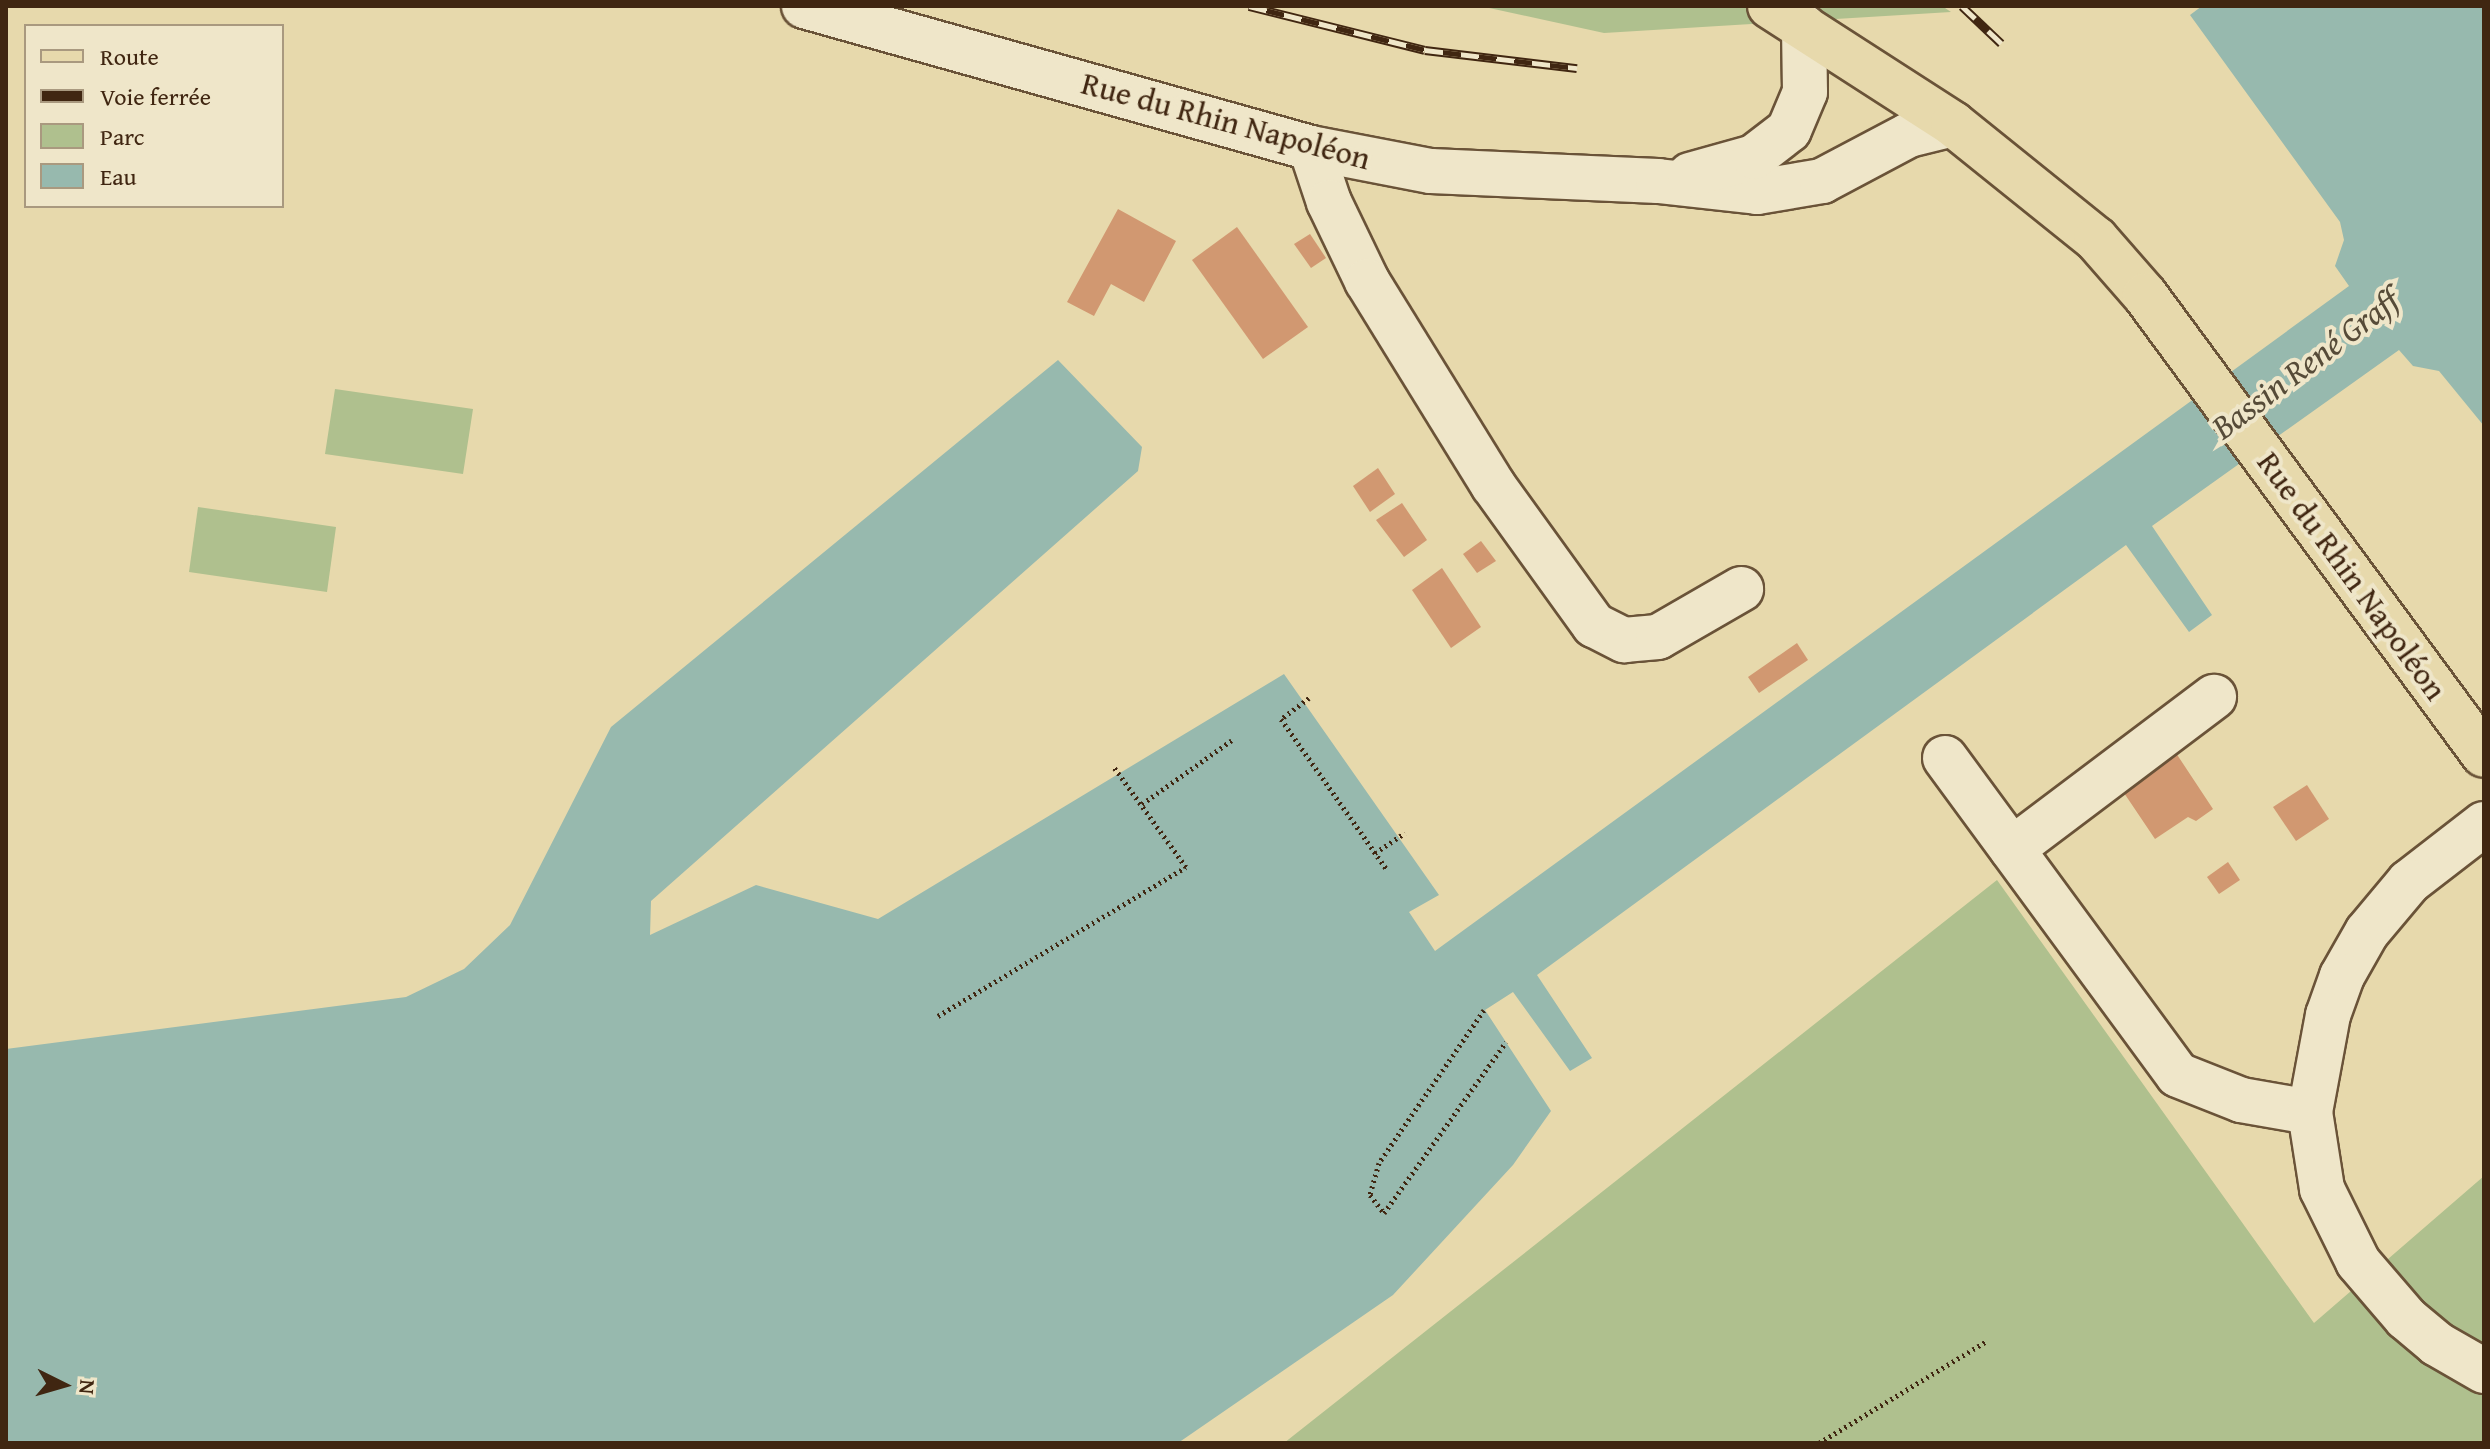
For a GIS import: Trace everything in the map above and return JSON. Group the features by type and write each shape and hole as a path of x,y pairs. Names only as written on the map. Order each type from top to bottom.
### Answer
{"main road":[{"name":"Rue du Rhin Napoléon","path":"1784,14 1953,124 2096,239 2200,370 2484,755"}],"street":[{"name":"Rue du Rhin Napoléon","path":"804,6 1311,148 1431,171 1658,181 1757,192 1822,181 1909,135 1953,124"},
{"name":"Rue du Rhin Napoléon","path":"1658,181 1717,170 1767,149 1789,130 1805,92 1784,14"},
{"path":"1311,148 1329,202 1367,281 1493,485 1594,625 1624,640 1658,637 1741,589"},
{"path":"2012,849 2214,697"},
{"path":"1945,758 2178,1075 2241,1100 2310,1112"},
{"path":"2484,824 2409,882 2367,932 2342,976 2328,1015 2310,1112 2322,1189 2358,1262 2406,1318 2484,1371"}],"path":[{"path":"1309,698 1281,719 1387,870"},
{"path":"1142,804 1232,740"},
{"path":"938,1016 1186,867 1114,767"},
{"path":"1375,853 1405,833"},
{"path":"1484,1010 1379,1163 1370,1195 1384,1213 1506,1042"},
{"path":"1819,1443 1987,1341"}],"green space":[{"path":"1480,6 1942,6 1951,12 1604,33"},
{"path":"335,389 473,409 463,474 325,454"},
{"path":"198,507 336,527 327,592 189,572"},
{"path":"1997,880 2314,1323 2484,1176 2484,1443 1284,1443"}],"water":[{"name":"Bassin René Graff","path":"2202,6 2484,6 2484,426 2439,371 2413,366 2399,350 2152,526 2212,615 2189,632 2126,545 1537,975 1592,1058 1570,1071 1513,992 1485,1010 1551,1111 1513,1165 1393,1295 1178,1443 6,1443 6,1049 406,997 464,969 510,925 611,727 1058,360 1142,447 1138,471 651,901 650,935 756,885 878,919 1284,674 1439,895 1409,912 1435,951 2349,286 2335,266 2344,240 2340,222 2190,15"}],"building":[{"path":"1118,209 1176,241 1144,302 1111,284 1094,316 1067,302"},
{"path":"1237,227 1308,327 1263,359 1192,260"},
{"path":"1310,234 1326,258 1311,268 1294,244"},
{"path":"1378,468 1395,494 1370,512 1353,486"},
{"path":"1402,503 1427,540 1404,557 1376,520"},
{"path":"1481,541 1496,561 1477,573 1463,554"},
{"path":"1442,568 1481,627 1451,648 1412,590"},
{"path":"1797,643 1808,660 1759,693 1748,677"},
{"path":"2174,750 2213,809 2196,821 2188,817 2155,839 2120,787"},
{"path":"2307,785 2329,819 2296,841 2273,807"},
{"path":"2228,862 2240,880 2219,894 2207,877"}],"railway":[{"path":"1249,6 1425,50 1577,68"},
{"path":"1962,6 2001,43"}]}
